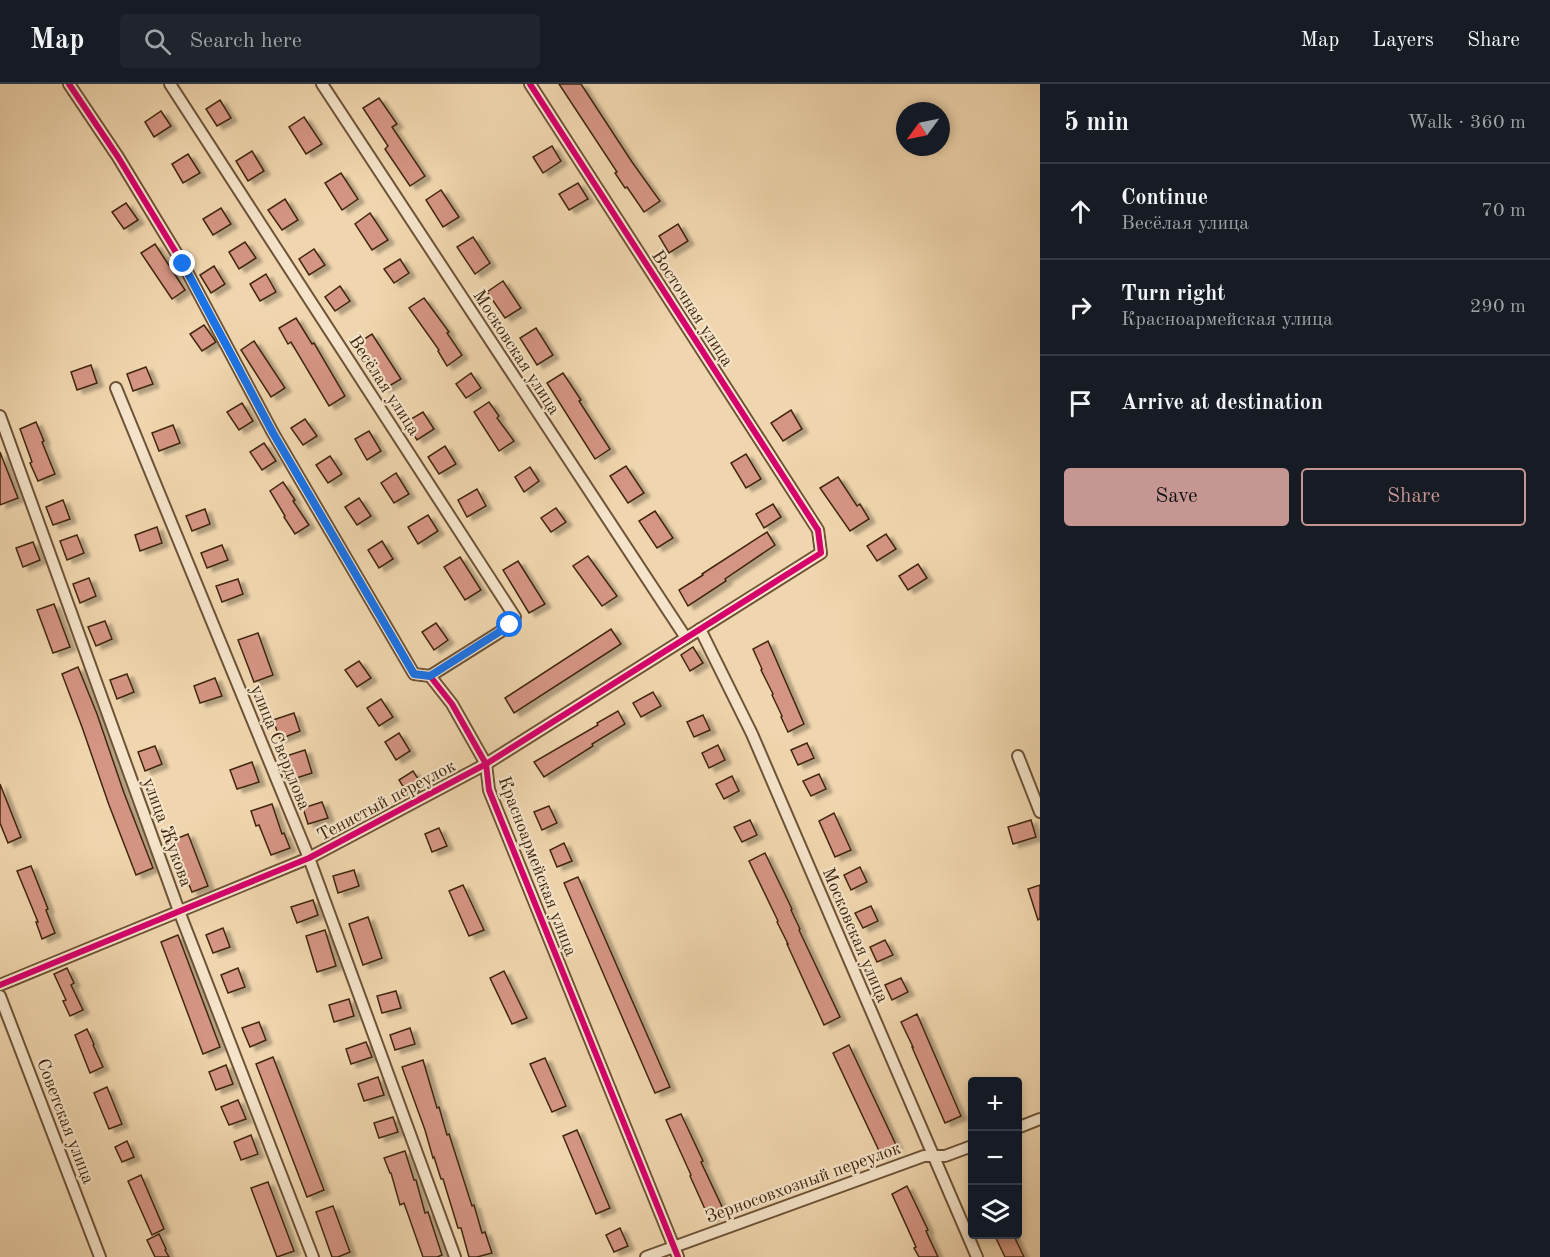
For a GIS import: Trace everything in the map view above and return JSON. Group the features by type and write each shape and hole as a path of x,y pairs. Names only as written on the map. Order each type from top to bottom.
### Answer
{"street":[{"name":"Красноармейская улица","path":"69,84 118,157 183,264 273,433 414,674 430,676 452,704 486,764 489,790 676,1252"},
{"name":"Весёлая улица","path":"170,84 515,617 510,625 430,676"},
{"name":"Московская улица","path":"322,84 686,638"},
{"name":"Восточная улица","path":"530,84 818,530 821,553"},
{"name":"улица Свердлова","path":"116,388 309,858 455,1257"},
{"name":"улица Жукова","path":"0,416 179,911 313,1257"},
{"name":"Тенистый переулок","path":"0,985 309,858 486,764 821,553"},
{"name":"Московская улица","path":"700,628 752,734 977,1257"},
{"path":"1018,756 1040,812"},
{"name":"Советская улица","path":"0,996 100,1257"},
{"path":"1022,1126 1040,1119"},
{"name":"Зерносовхозный переулок","path":"646,1257 676,1252 924,1156 945,1156 968,1147"}],"building":[{"path":"559,84 581,84 660,201 644,212 615,173 617,172"},
{"path":"379,98 397,124 392,127 425,176 410,186 385,149 388,146 363,108"},
{"path":"220,100 231,118 217,126 206,109"},
{"path":"161,111 171,126 154,137 145,122"},
{"path":"304,117 322,144 306,154 289,127"},
{"path":"552,146 561,161 543,173 533,157"},
{"path":"252,151 264,171 248,181 236,161"},
{"path":"188,154 200,173 183,183 172,164"},
{"path":"341,173 358,199 342,210 325,183"},
{"path":"578,183 588,199 569,210 559,194"},
{"path":"441,190 459,217 443,227 426,200"},
{"path":"285,199 298,220 282,230 268,210"},
{"path":"126,203 138,220 124,229 112,212"},
{"path":"221,208 231,224 213,235 203,219"},
{"path":"370,213 388,240 372,250 355,224"},
{"path":"678,224 688,241 669,253 659,236"},
{"path":"473,237 490,263 475,274 457,247"},
{"path":"245,242 256,258 239,269 229,252"},
{"path":"155,244 185,290 172,299 141,253"},
{"path":"314,249 325,265 309,275 299,259"},
{"path":"400,259 409,273 394,283 384,269"},
{"path":"214,266 225,284 211,293 200,275"},
{"path":"266,274 276,292 260,301 250,284"},
{"path":"503,281 521,308 505,318 487,292"},
{"path":"340,286 350,301 335,311 325,297"},
{"path":"424,298 449,332 447,333 462,355 447,366 439,350 409,308"},
{"path":"296,318 312,344 314,343 345,396 329,406 291,342 288,344 279,328"},
{"path":"204,325 216,342 202,351 190,334"},
{"path":"536,328 553,355 537,365 520,338"},
{"path":"372,334 401,379 384,389 355,345"},
{"path":"254,341 285,388 271,397 241,350"},
{"path":"91,365 97,383 77,390 71,372"},
{"path":"146,367 153,384 133,391 127,374"},
{"path":"471,373 481,388 466,398 456,384"},
{"path":"563,373 610,449 595,459 547,383"},
{"path":"489,402 499,416 497,418 514,441 499,451 474,412"},
{"path":"242,403 253,421 239,430 227,412"},
{"path":"791,410 802,429 783,441 771,423"},
{"path":"423,412 434,429 417,440 406,422"},
{"path":"305,419 317,436 303,445 291,428"},
{"path":"36,422 55,474 38,481 20,429"},
{"path":"173,425 180,443 159,451 152,433"},
{"path":"369,431 381,451 367,460 355,439"},
{"path":"264,443 276,461 262,470 250,452"},
{"path":"445,446 456,464 439,474 428,457"},
{"path":"0,452 18,498 0,505"},
{"path":"746,454 761,479 746,488 731,463"},
{"path":"330,456 342,474 328,483 316,465"},
{"path":"626,466 644,493 628,503 610,476"},
{"path":"530,467 539,481 524,492 515,477"},
{"path":"396,473 409,494 394,503 381,483"},
{"path":"838,477 857,506 860,504 869,519 850,531 820,488"},
{"path":"283,482 309,525 295,534 270,491"},
{"path":"477,489 486,506 467,517 458,500"},
{"path":"359,498 371,516 357,525 345,507"},
{"path":"63,500 70,519 53,525 46,507"},
{"path":"773,504 781,517 764,528 756,514"},
{"path":"556,508 566,522 551,532 541,518"},
{"path":"205,509 210,524 192,531 186,516"},
{"path":"655,511 673,538 657,548 639,521"},
{"path":"428,515 438,531 418,544 408,527"},
{"path":"157,527 162,543 140,551 135,535"},
{"path":"767,532 775,545 688,606 679,590"},
{"path":"886,534 896,549 877,561 867,546"},
{"path":"77,535 84,553 67,560 60,541"},
{"path":"382,541 393,559 379,568 368,550"},
{"path":"33,542 40,560 23,567 16,548"},
{"path":"222,545 228,560 207,568 201,553"},
{"path":"588,556 617,596 602,606 573,566"},
{"path":"460,557 481,590 465,600 444,567"},
{"path":"518,561 545,604 529,613 503,570"},
{"path":"918,564 927,578 908,590 899,576"},
{"path":"89,578 96,596 80,603 73,584"},
{"path":"238,579 243,594 222,602 216,586"},
{"path":"54,604 70,647 53,653 37,610"},
{"path":"105,621 112,639 96,646 88,627"},
{"path":"436,623 448,640 434,650 422,632"},
{"path":"611,629 621,644 514,713 505,698"},
{"path":"258,633 273,675 254,682 238,640"},
{"path":"768,641 804,724 788,732 753,649"},
{"path":"693,647 703,663 690,671 681,655"},
{"path":"359,661 371,678 357,687 345,670"},
{"path":"78,667 153,868 136,875 62,674"},
{"path":"127,674 134,692 117,699 110,680"},
{"path":"215,678 222,696 200,703 194,686"},
{"path":"653,692 661,706 641,717 633,703"},
{"path":"381,699 393,717 379,726 367,708"},
{"path":"618,711 625,724 544,777 534,762"},
{"path":"294,713 300,731 280,739 273,720"},
{"path":"703,715 710,730 694,737 687,722"},
{"path":"399,733 410,751 396,760 385,742"},
{"path":"807,743 814,758 798,765 791,750"},
{"path":"718,745 725,760 709,768 702,753"},
{"path":"155,746 162,764 145,771 138,752"},
{"path":"305,750 312,773 290,780 283,757"},
{"path":"252,762 259,782 237,789 230,770"},
{"path":"413,771 424,788 409,796 399,780"},
{"path":"819,774 826,789 811,796 803,781"},
{"path":"732,776 739,791 724,799 716,784"},
{"path":"0,784 21,837 8,843 0,823"},
{"path":"322,802 328,818 308,824 303,808"},
{"path":"272,804 282,834 284,833 290,848 271,855 251,811"},
{"path":"549,806 557,823 542,830 534,812"},
{"path":"834,813 851,850 835,857 819,821"},
{"path":"750,820 757,835 742,842 734,827"},
{"path":"1031,820 1036,837 1013,844 1008,827"},
{"path":"439,828 447,846 432,852 425,834"},
{"path":"188,834 208,886 192,892 171,841"},
{"path":"564,843 572,861 557,867 550,850"},
{"path":"765,853 840,1017 824,1025 749,861"},
{"path":"31,866 55,933 42,939 36,922 38,922 17,871"},
{"path":"860,867 867,882 851,890 844,875"},
{"path":"354,870 359,886 338,893 333,876"},
{"path":"578,877 670,1087 655,1093 564,883"},
{"path":"463,885 484,930 469,936 449,891"},
{"path":"1040,885 1040,919 1038,920 1028,889"},
{"path":"313,900 318,915 297,923 291,907"},
{"path":"871,906 878,921 863,928 855,913"},
{"path":"368,917 382,958 363,965 349,924"},
{"path":"223,928 230,947 213,953 206,935"},
{"path":"325,930 336,966 317,972 306,936"},
{"path":"178,935 220,1047 203,1054 161,942"},
{"path":"885,940 893,955 877,962 870,947"},
{"path":"67,968 74,983 71,985 83,1010 70,1016 63,1001 66,1000 54,974"},
{"path":"238,968 245,987 228,993 221,975"},
{"path":"504,971 527,1018 512,1024 490,978"},
{"path":"901,978 908,992 892,1000 885,985"},
{"path":"396,991 401,1008 382,1013 377,996"},
{"path":"349,999 354,1016 334,1022 329,1005"},
{"path":"917,1014 961,1116 945,1123 901,1022"},
{"path":"259,1022 266,1040 250,1047 242,1028"},
{"path":"410,1028 415,1044 395,1050 390,1035"},
{"path":"87,1029 103,1067 90,1073 75,1035"},
{"path":"366,1042 372,1057 351,1064 346,1049"},
{"path":"849,1045 897,1147 881,1155 833,1053"},
{"path":"273,1057 324,1190 307,1197 256,1064"},
{"path":"545,1058 566,1106 552,1112 530,1064"},
{"path":"423,1060 437,1108 439,1107 447,1135 449,1134 472,1206 474,1205 482,1233 485,1232 492,1253 469,1257 461,1228 458,1228 443,1179 441,1179 433,1158 402,1067"},
{"path":"226,1065 233,1084 216,1090 209,1072"},
{"path":"378,1077 384,1095 364,1101 358,1084"},
{"path":"107,1087 122,1124 109,1129 94,1093"},
{"path":"238,1100 246,1119 229,1125 221,1107"},
{"path":"681,1114 724,1211 709,1218 666,1120"},
{"path":"393,1117 398,1132 379,1138 374,1123"},
{"path":"577,1130 610,1208 596,1214 563,1136"},
{"path":"251,1135 258,1154 241,1160 234,1142"},
{"path":"127,1141 134,1157 122,1162 115,1147"},
{"path":"405,1151 425,1213 428,1212 442,1255 437,1257 423,1257 404,1203 400,1205 384,1158"},
{"path":"141,1175 164,1229 152,1235 128,1181"},
{"path":"268,1182 294,1251 277,1257 251,1188"},
{"path":"907,1186 938,1257 919,1257 914,1248 916,1247 892,1194"},
{"path":"333,1206 350,1252 338,1257 332,1257 316,1212"},
{"path":"620,1228 628,1246 614,1252 606,1235"},
{"path":"159,1234 169,1257 155,1257 147,1240"},
{"path":"996,1239 1015,1239 1024,1257 1005,1257"}],"cycle path":[{"path":"69,84 118,157 183,264 273,433 414,674 430,676 452,704 486,764 489,790 678,1257"},
{"path":"0,985 309,858 486,764 821,553 818,530 530,84"}],"route":[{"path":"183,264 273,433 414,674 430,676 510,625"}]}
